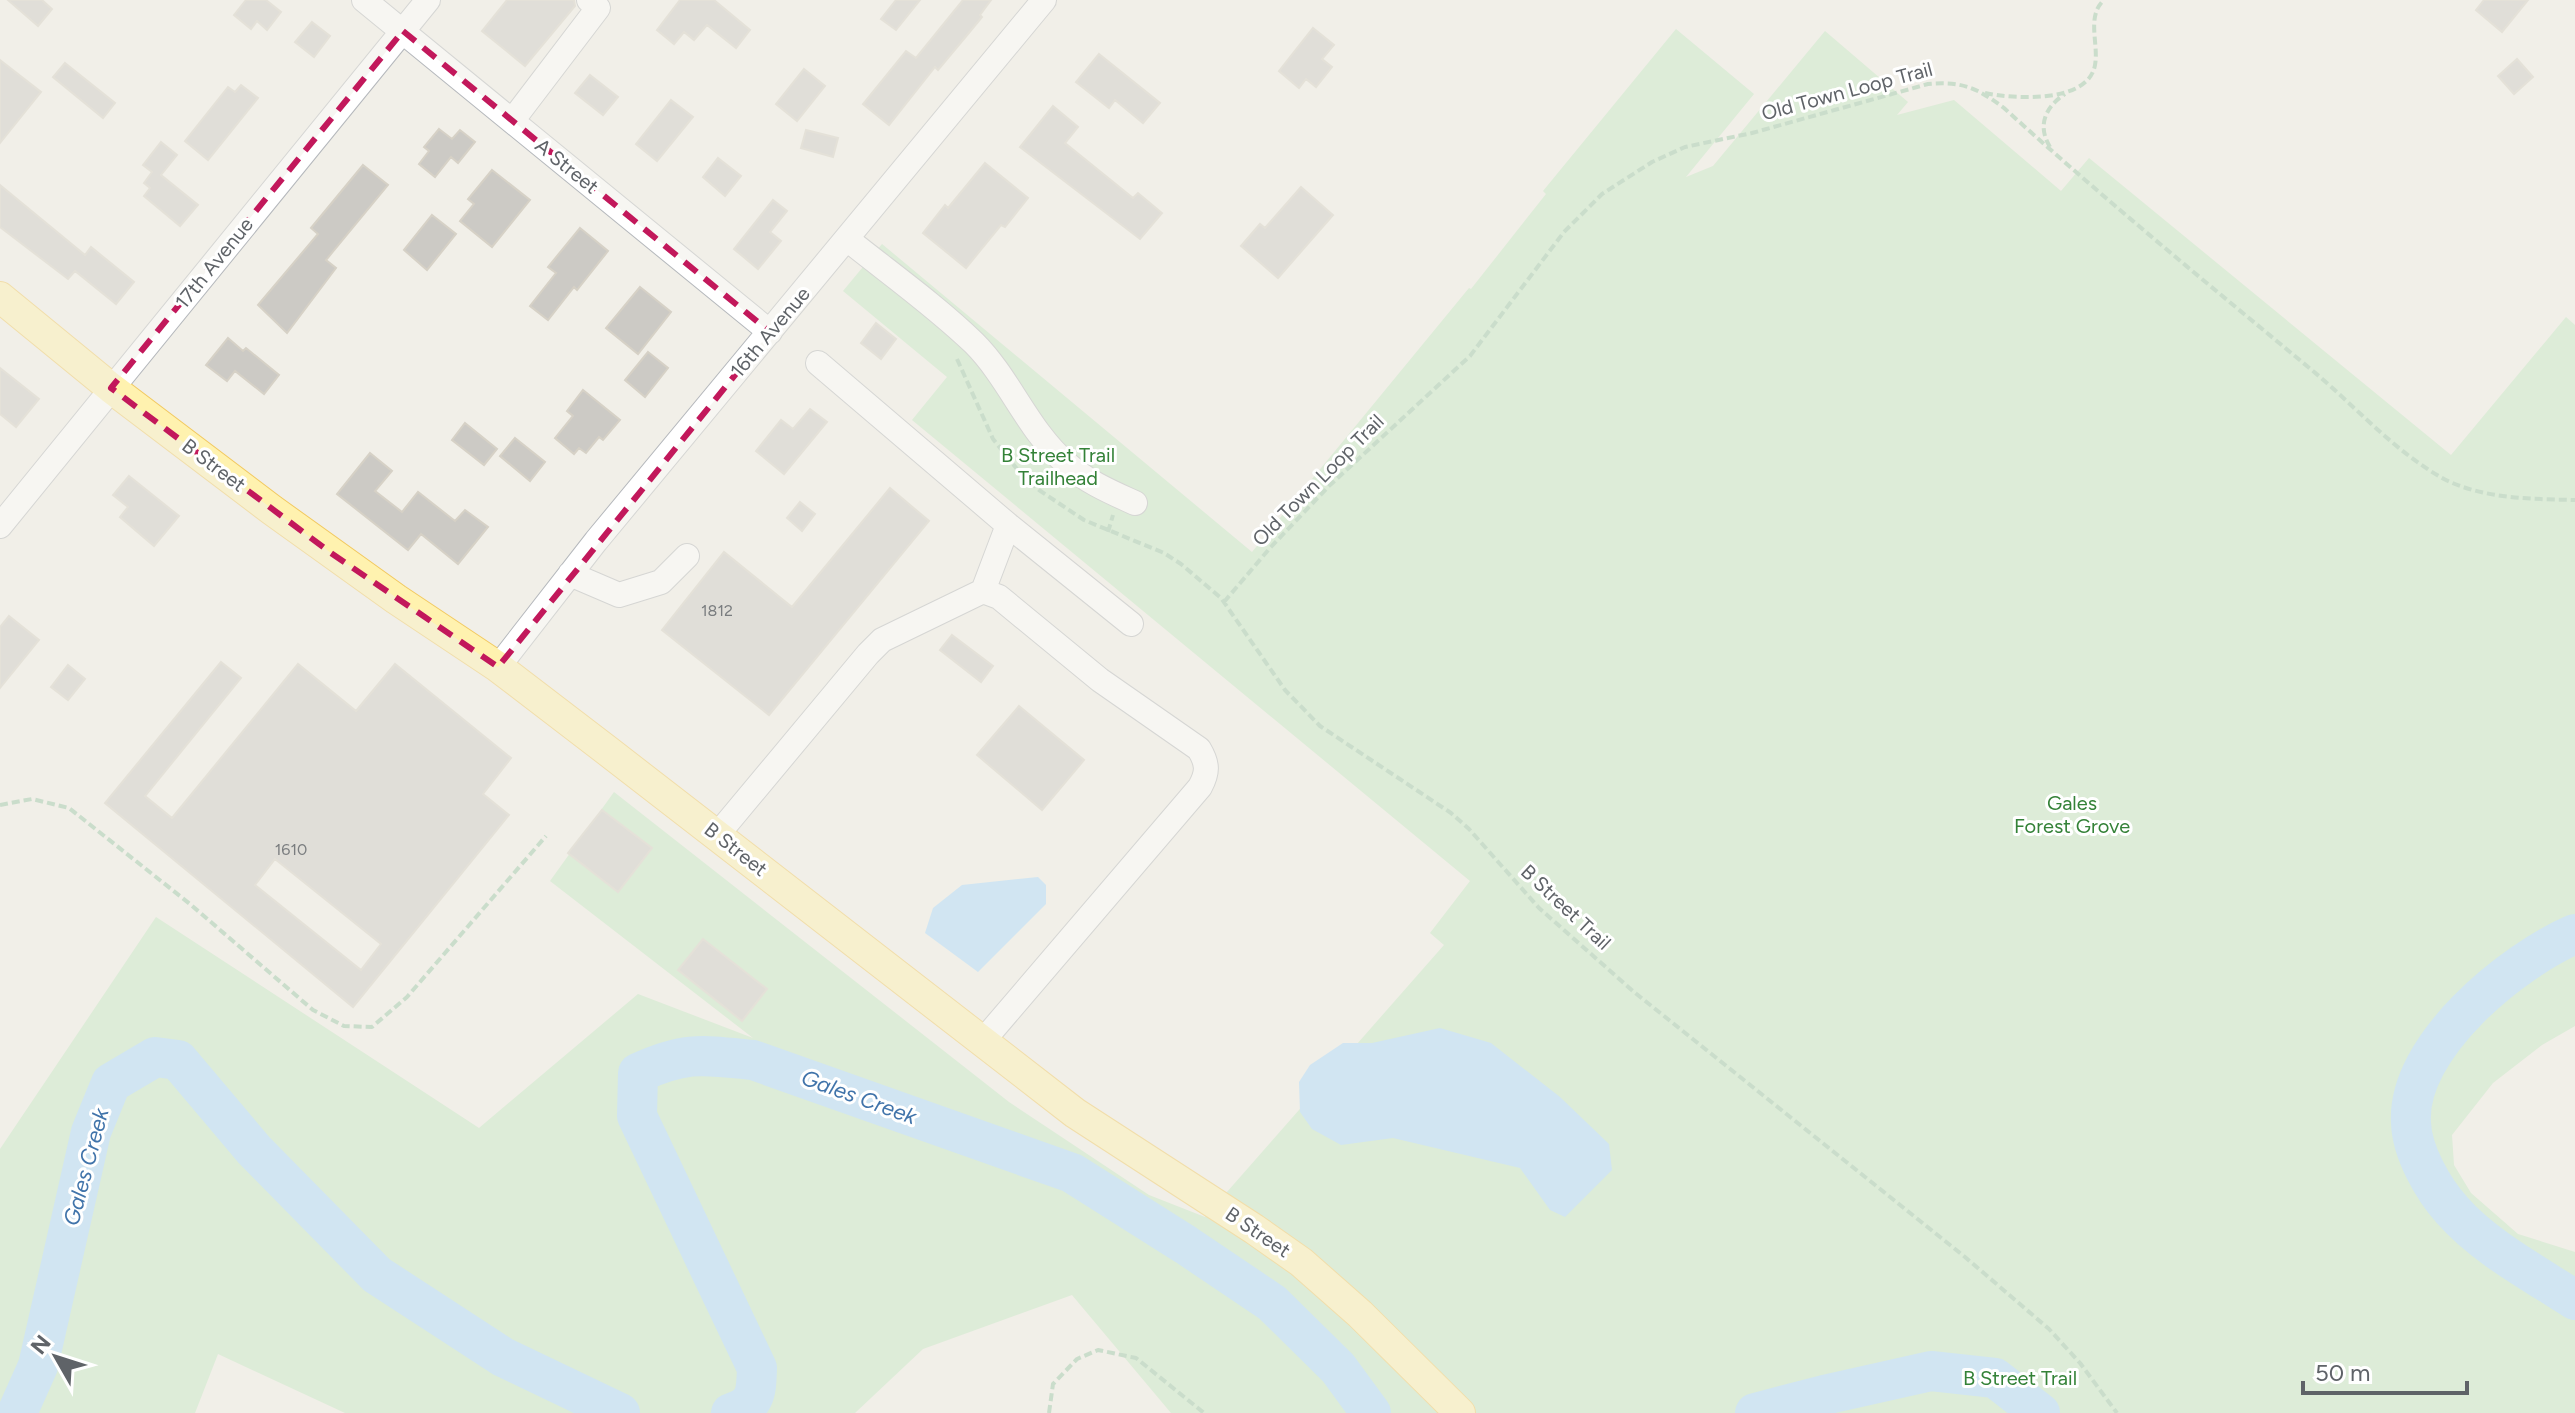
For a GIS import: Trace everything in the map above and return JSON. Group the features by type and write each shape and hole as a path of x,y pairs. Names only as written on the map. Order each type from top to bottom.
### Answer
{"main road":[{"name":"B Street","path":"0,297 111,388 331,553 498,667 718,834 982,1042 1117,1142 1301,1262 1360,1314 1460,1413"}],"street":[{"name":"A Street","path":"364,0 770,332"},
{"name":"17th Avenue","path":"0,526 428,0"},
{"path":"512,121 598,8 589,0"},
{"name":"16th Avenue","path":"498,667 570,574 1044,0"},
{"path":"847,239 972,342 1008,384 1033,425 1065,463 1104,489 1135,503"},
{"path":"818,363 1008,525 1131,624"},
{"path":"718,834 882,640 983,591 1008,525"},
{"path":"570,574 619,595 661,582 687,556"},
{"path":"982,1042 1200,787 1207,773 1206,760 1199,749 1100,680 999,597 983,591"}],"path":[{"path":"2054,153 2042,130 2044,117 2059,98 2082,87 2090,77 2095,66 2095,13 2104,0"},
{"name":"Old Town Loop Trail","path":"1224,602 1328,487 1470,356 1564,232 1602,194 1652,162 1685,147 1752,133 1928,84 1959,82 1983,92 2422,466 2446,480 2486,493 2575,500"},
{"path":"1983,92 2016,97 2067,93"},
{"name":"B Street Trail","path":"1224,602 1285,690 1320,726 1451,813 1539,908 1634,992 1932,1230 2049,1329 2080,1363 2117,1413"},
{"path":"0,805 32,799 69,808 190,904 313,1010 344,1026 372,1027 407,997 546,836"},
{"path":"1047,1412 1053,1384 1077,1359 1098,1350 1136,1358 1204,1413"}],"highlighted area":[{"path":"403,31 770,332 498,667 331,553 111,388"}],"green space":[{"path":"1676,29 1754,94 1686,177 1713,166 1825,31 1908,102 1897,115 1954,100 2061,191 2089,158 2451,455 2566,317 2575,325 2575,1026 2542,1045 2493,1083 2452,1135 2454,1165 2471,1193 2518,1234 2575,1252 2575,1413 1171,1413 1072,1295 923,1349 855,1413 345,1413 218,1354 195,1413 0,1413 0,1149 156,917 479,1128 638,994 753,1038 550,881 614,792 1009,1102 1149,1195 1205,1217 1444,945 1430,933 1470,881 912,420 947,377 843,291 882,244 1252,552 1471,289 1546,194 1543,191"}],"water":[{"path":"1038,877 1046,885 1046,904 978,972 925,933 933,908 962,885"},
{"path":"1440,1028 1491,1043 1560,1097 1609,1144 1612,1170 1565,1217 1550,1210 1520,1168 1393,1138 1341,1145 1312,1129 1300,1112 1299,1082 1310,1065 1343,1043 1372,1043"}],"building":[{"path":"8,0 42,0 52,9 38,26"},
{"path":"246,0 266,0 281,12 267,30 257,21 251,29 234,15"},
{"path":"507,0 574,0 575,6 525,66 482,31"},
{"path":"680,0 714,0 750,30 736,48 707,25 694,40 684,32 674,44 657,30"},
{"path":"896,0 920,0 896,30 881,19"},
{"path":"963,0 991,0 980,15 982,17 938,70 935,67 889,125 863,104 906,51 916,58"},
{"path":"2484,0 2528,0 2502,32 2476,10"},
{"path":"312,22 330,36 314,57 295,42"},
{"path":"1313,28 1334,45 1322,59 1332,67 1316,87 1306,79 1299,88 1279,71"},
{"path":"1099,54 1160,103 1143,123 1115,100 1109,108 1076,82"},
{"path":"2517,59 2533,77 2514,94 2498,76"},
{"path":"0,60 41,92 0,143"},
{"path":"65,63 115,103 103,118 53,77"},
{"path":"804,69 825,86 797,121 776,104"},
{"path":"590,75 618,97 603,115 575,93"},
{"path":"241,85 258,98 208,160 185,141 228,87 235,92"},
{"path":"671,100 693,117 657,161 636,144"},
{"path":"1053,106 1078,127 1065,143 1133,198 1138,193 1162,213 1140,239 1020,147"},
{"path":"439,129 452,139 460,130 475,142 458,163 451,157 435,177 419,164 429,151 424,147"},
{"path":"806,130 838,138 833,157 801,148"},
{"path":"161,142 177,155 161,175 198,205 180,226 144,196 150,188 144,183 152,172 143,165"},
{"path":"718,158 741,176 725,196 703,177"},
{"path":"985,163 1028,198 966,268 923,233"},
{"path":"363,165 388,185 326,260 336,268 287,333 258,305 318,234 311,228"},
{"path":"492,170 530,200 492,247 460,221 474,204 468,199"},
{"path":"0,185 85,255 91,247 134,282 116,304 75,271 68,279 0,227"},
{"path":"1301,187 1333,215 1278,278 1241,246 1260,224 1265,228"},
{"path":"773,200 787,211 770,232 781,241 758,269 734,249"},
{"path":"432,215 456,234 427,270 404,250"},
{"path":"580,228 608,251 548,320 530,306 556,273 548,267"},
{"path":"640,287 671,312 638,354 606,328"},
{"path":"876,323 896,339 881,359 861,343"},
{"path":"228,338 243,351 246,348 279,375 264,394 235,371 227,381 206,365"},
{"path":"648,352 668,368 645,397 625,380"},
{"path":"0,368 39,399 16,427 0,414"},
{"path":"583,390 620,420 603,440 599,437 586,453 579,448 574,454 555,438 573,416 567,411"},
{"path":"810,409 827,422 784,474 756,451 781,420 793,429"},
{"path":"465,423 497,449 484,465 452,440"},
{"path":"515,438 545,462 530,481 500,456"},
{"path":"370,453 392,471 375,491 402,512 418,492 455,521 465,510 488,527 458,564 421,534 408,550 337,494"},
{"path":"129,476 179,516 154,546 120,517 128,507 113,495"},
{"path":"890,488 929,521 769,715 662,630 724,552 792,607"},
{"path":"800,502 815,514 802,531 787,518"},
{"path":"9,616 39,640 0,688 0,627"},
{"path":"952,635 993,666 981,682 940,650"},
{"path":"221,662 241,678 145,796 172,818 298,664 356,711 395,664 511,758 483,794 509,815 353,1007 105,803","holes":["275,859 381,944 361,970 255,885"]},
{"path":"68,665 85,679 68,700 51,687"},
{"path":"1019,706 1084,760 1042,810 977,755"},
{"path":"602,810 652,848 618,892 568,853"},
{"path":"703,939 767,989 742,1021 678,970"}],"waterway":[{"name":"Gales Creek","path":"2575,934 2522,964 2494,986 2444,1037 2426,1065 2414,1094 2411,1123 2415,1146 2425,1170 2452,1210 2494,1247 2575,1300"},
{"name":"Gales Creek","path":"731,1413 750,1402 757,1368 637,1116 638,1073 669,1061 695,1056 753,1060 1072,1173 1272,1303 1338,1368 1371,1413"},
{"name":"Gales Creek","path":"17,1413 38,1366 91,1132 111,1083 155,1057 178,1060 254,1150 377,1275 503,1357 620,1413"},
{"name":"Gales Creek","path":"1755,1413 1931,1371 1995,1378 2040,1413"}],"park label":[{"name":"B Street Trail Trailhead","path":"1058,466"},
{"name":"Gales Forest Grove","path":"2072,814"}]}
